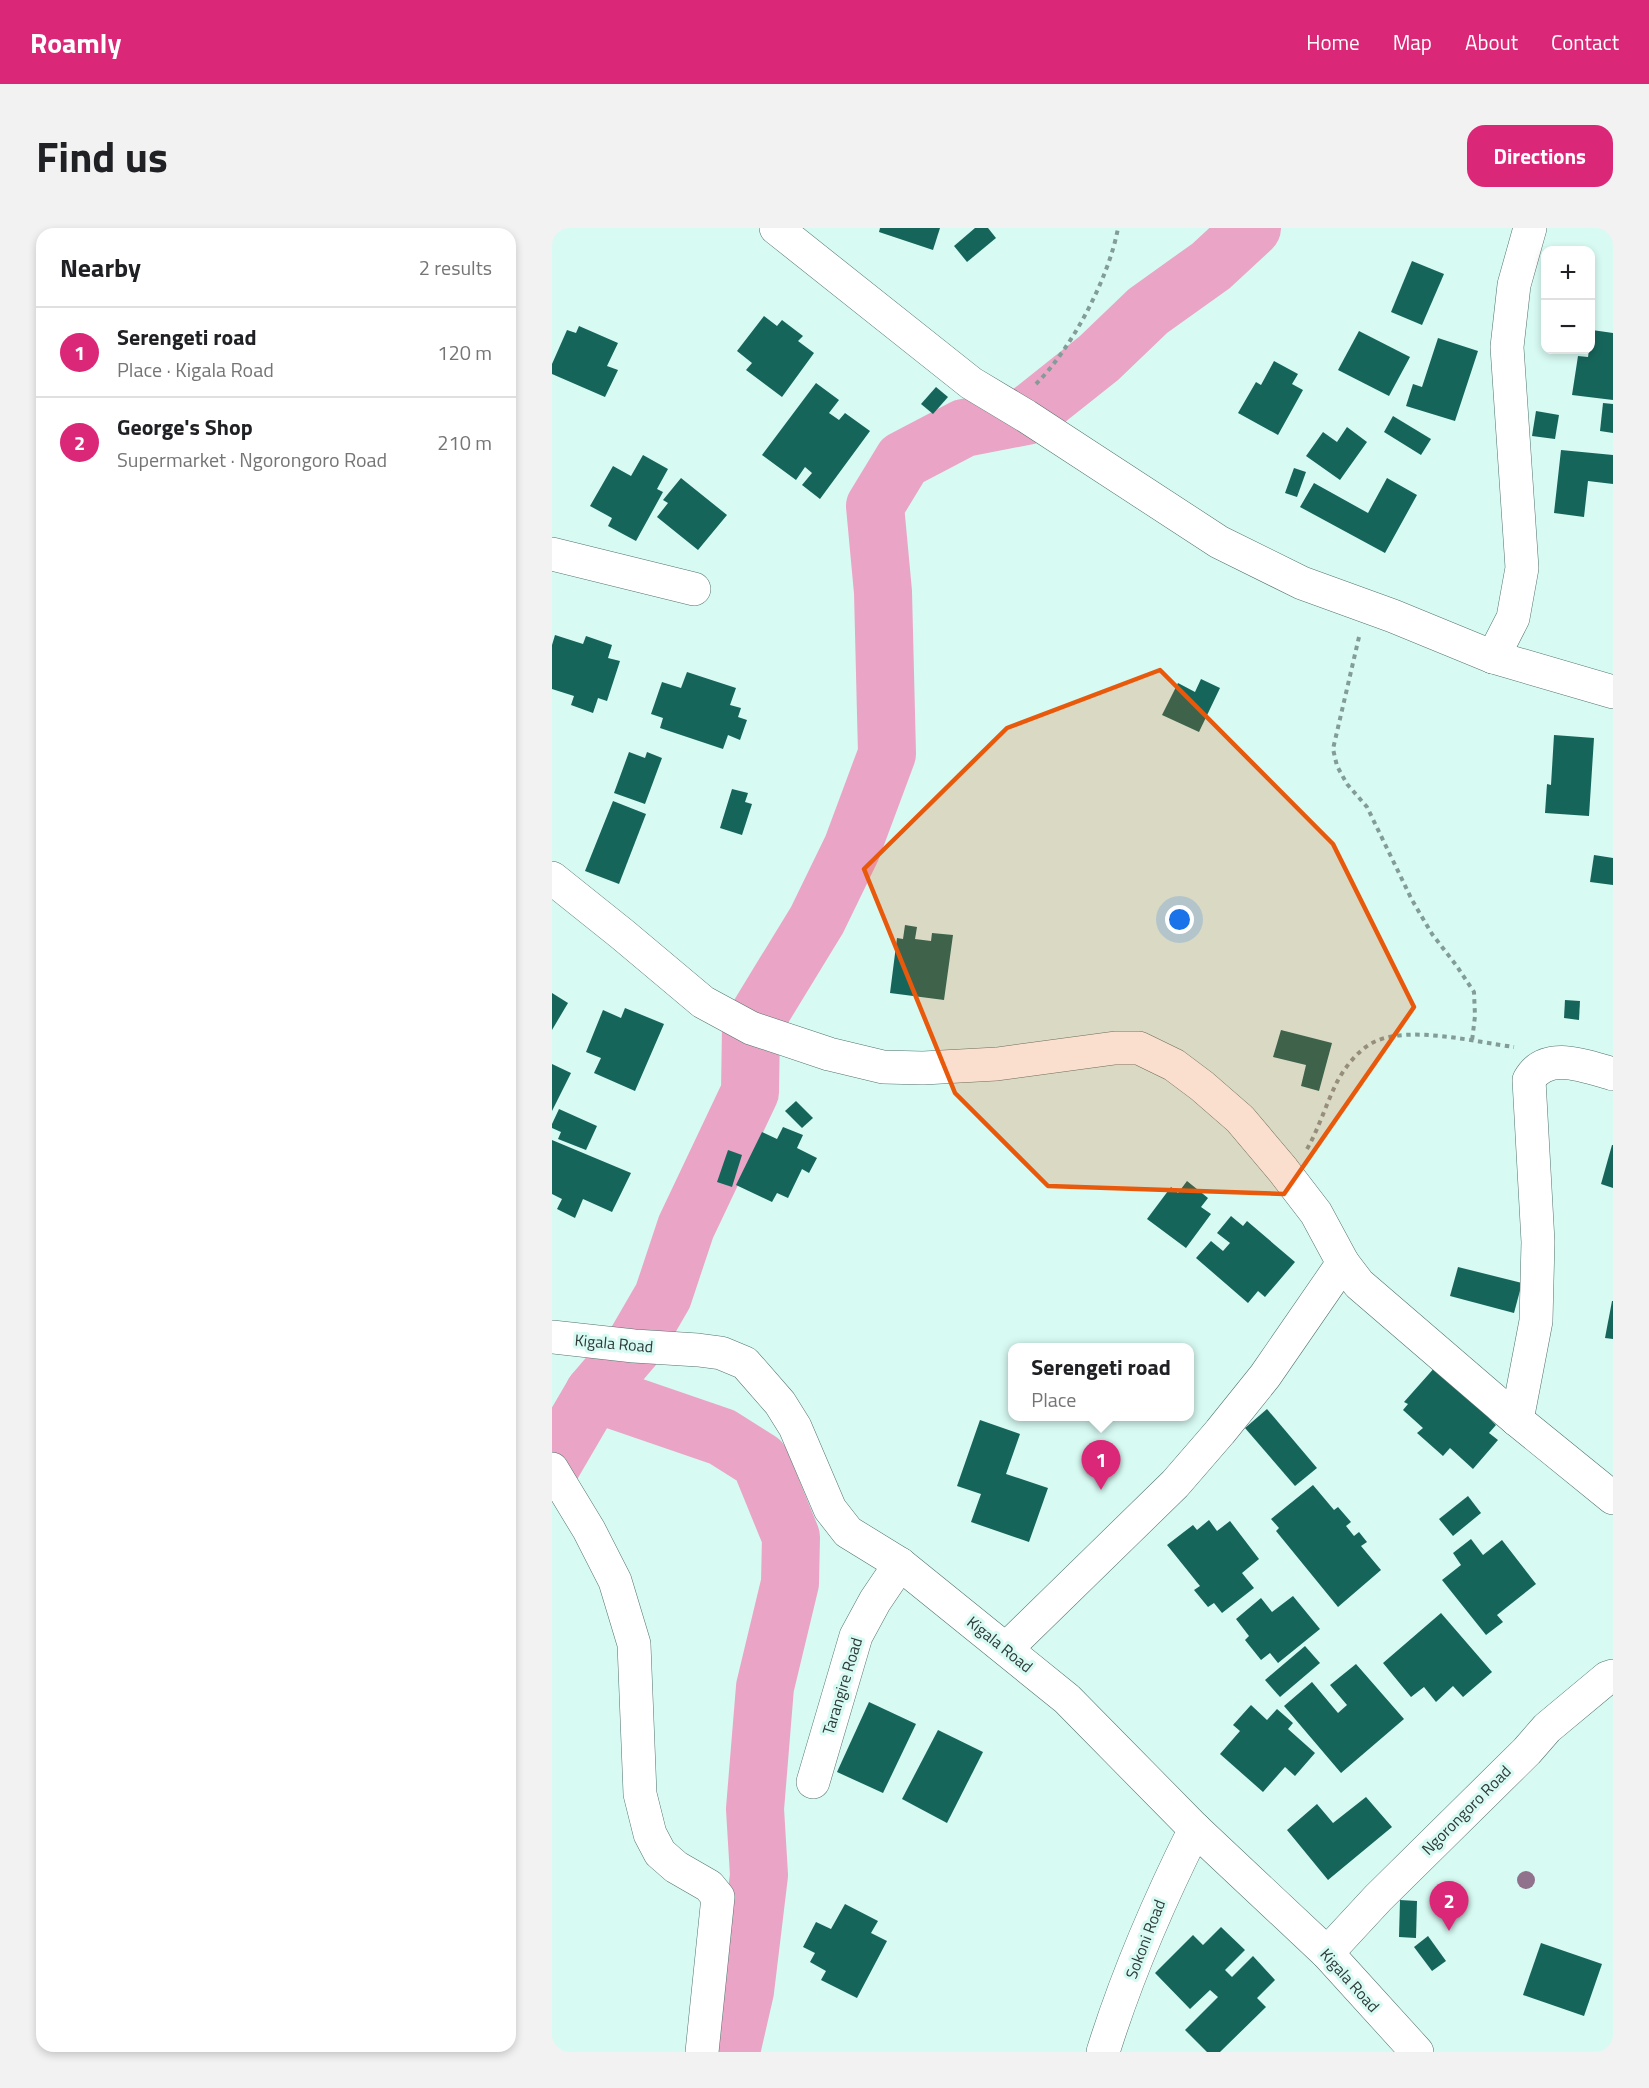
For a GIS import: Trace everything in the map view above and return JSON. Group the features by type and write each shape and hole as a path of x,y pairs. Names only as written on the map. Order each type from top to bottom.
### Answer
{"street":[{"path":"776,228 971,383 1219,542 1302,583 1493,657 1613,693"},
{"path":"1493,657 1513,618 1522,568 1507,347 1514,285 1530,228"},
{"path":"552,554 694,589"},
{"path":"552,878 703,1002"},
{"path":"552,907 633,952 703,1002 751,1028 829,1054 883,1067 923,1068 997,1064 1115,1048 1139,1048 1174,1065 1240,1119 1316,1213 1342,1263 1359,1284 1516,1420 1613,1498"},
{"path":"1516,1420 1536,1321 1538,1242 1529,1080 1534,1071 1548,1065 1567,1062 1613,1074"},
{"path":"1006,1649 1175,1484 1264,1376 1342,1263"},
{"name":"Kigala Road","path":"552,1337 721,1353 745,1363 780,1403 795,1427 830,1509 848,1532 900,1564 1066,1699 1195,1828 1328,1953 1417,2052"},
{"path":"552,1468 590,1530 615,1581 634,1644 640,1794 650,1834 660,1853 676,1867 709,1886 718,1897 702,2052"},
{"name":"Tarangire Road","path":"813,1782 856,1636 875,1601 900,1564"},
{"name":"Ngorongoro Road","path":"1328,1953 1378,1898 1527,1751 1546,1728 1599,1684 1613,1676"},
{"name":"Sokoni Road","path":"1103,2052 1113,2019 1160,1900 1195,1828"}],"path":[{"path":"1012,408 1052,368 1075,334 1115,246 1118,228"},
{"path":"1363,607 1358,644 1333,749 1337,766 1347,784 1367,807 1427,926 1474,992 1475,1016 1472,1041"},
{"path":"1290,1179 1316,1132 1337,1082 1354,1057 1373,1042 1396,1035 1435,1036 1515,1048 1548,1065"}],"highlighted area":[{"path":"1160,670 1333,844 1414,1007 1284,1194 1048,1186 955,1093 864,869 1007,728"}],"building":[{"path":"880,228 940,228 933,250 879,232"},
{"path":"975,228 988,228 996,238 967,262 954,246"},
{"path":"1412,261 1444,274 1422,325 1391,312"},
{"path":"764,316 777,326 782,320 803,336 798,341 814,353 782,397 746,370 752,363 737,351"},
{"path":"579,326 618,343 607,366 618,370 605,397 552,374 552,364 567,330 576,333"},
{"path":"1595,330 1613,333 1613,400 1572,395 1578,356 1588,357 1588,354 1595,354"},
{"path":"1359,331 1410,357 1389,396 1338,370"},
{"path":"1438,338 1478,351 1455,421 1406,406 1413,384 1422,387"},
{"path":"1274,361 1298,374 1292,384 1303,390 1278,435 1238,413 1256,382 1261,385"},
{"path":"816,383 839,400 829,413 839,420 845,413 870,431 820,499 802,485 812,473 805,467 796,480 762,455"},
{"path":"936,387 948,397 933,414 921,404"},
{"path":"1603,403 1613,404 1613,433 1600,431"},
{"path":"1536,411 1559,415 1555,439 1532,436"},
{"path":"1393,416 1431,439 1421,455 1384,432"},
{"path":"1347,427 1367,442 1340,480 1306,456 1323,432 1337,442"},
{"path":"1561,450 1613,455 1613,484 1588,481 1584,517 1554,513"},
{"path":"643,455 668,469 657,489 663,492 636,541 608,526 612,518 590,506 613,466 631,476"},
{"path":"1294,468 1306,472 1297,497 1285,493"},
{"path":"681,478 727,515 698,550 657,517 668,503 663,500"},
{"path":"1387,478 1417,495 1385,553 1300,507 1314,483 1368,513"},
{"path":"555,635 583,644 586,636 612,645 608,658 620,661 607,701 598,698 593,713 571,705 574,696 552,689 552,645"},
{"path":"687,672 736,688 730,705 741,708 738,717 747,720 740,740 728,735 723,749 660,728 663,718 651,714 662,682 681,688"},
{"path":"1201,679 1220,688 1199,732 1162,715 1178,683 1195,692"},
{"path":"1554,735 1594,738 1589,816 1545,813 1547,784 1551,785"},
{"path":"629,752 645,758 647,752 662,758 645,804 614,793"},
{"path":"732,789 748,793 745,802 752,804 742,835 720,828"},
{"path":"613,801 646,814 619,884 585,871"},
{"path":"1594,855 1613,858 1613,885 1590,882"},
{"path":"905,925 917,927 915,939 931,941 932,933 953,935 944,1000 890,993 897,938 903,939"},
{"path":"552,993 568,1003 552,1030"},
{"path":"1565,1000 1580,1001 1579,1020 1564,1018"},
{"path":"625,1008 664,1024 635,1091 594,1073 601,1058 586,1052 603,1010 621,1018"},
{"path":"1281,1030 1332,1043 1319,1091 1301,1086 1306,1065 1273,1057"},
{"path":"552,1064 571,1073 552,1111"},
{"path":"796,1101 813,1118 802,1128 785,1111"},
{"path":"559,1109 597,1126 586,1150 558,1139 561,1132 552,1128 552,1124"},
{"path":"783,1127 803,1135 797,1148 817,1158 809,1173 802,1169 788,1198 777,1193 772,1202 736,1185 762,1132 777,1139"},
{"path":"552,1140 631,1173 612,1212 583,1199 575,1218 557,1209 562,1199 552,1194"},
{"path":"1613,1145 1613,1188 1601,1184"},
{"path":"728,1150 742,1155 732,1187 717,1182"},
{"path":"1187,1181 1208,1198 1201,1207 1211,1214 1186,1248 1147,1219 1171,1187 1178,1193"},
{"path":"1231,1216 1243,1226 1247,1221 1295,1262 1265,1297 1258,1291 1248,1303 1196,1258 1211,1241 1223,1251 1230,1243 1217,1233"},
{"path":"1458,1267 1522,1283 1514,1313 1450,1296"},
{"path":"1613,1301 1613,1339 1605,1338"},
{"path":"1436,1366 1488,1412 1486,1415 1496,1425 1489,1433 1498,1440 1473,1469 1450,1448 1443,1456 1417,1433 1423,1428 1403,1410 1408,1404 1404,1402"},
{"path":"1267,1409 1317,1468 1295,1486 1245,1428"},
{"path":"980,1420 1020,1434 1006,1474 1048,1488 1029,1542 971,1522 981,1494 957,1486"},
{"path":"1313,1485 1334,1510 1338,1507 1351,1522 1346,1526 1354,1536 1359,1532 1367,1542 1361,1546 1381,1570 1338,1607 1276,1531 1279,1528 1271,1519"},
{"path":"1468,1496 1481,1513 1453,1536 1439,1519"},
{"path":"1209,1520 1217,1531 1230,1521 1259,1559 1242,1573 1254,1588 1222,1613 1214,1603 1208,1607 1194,1590 1200,1586 1167,1545 1193,1525 1197,1530"},
{"path":"1471,1539 1483,1555 1502,1540 1536,1584 1497,1615 1503,1622 1486,1635 1442,1580 1461,1565 1453,1553"},
{"path":"1293,1596 1320,1629 1278,1663 1270,1653 1261,1660 1245,1640 1249,1636 1236,1619 1261,1598 1272,1612"},
{"path":"1441,1613 1492,1672 1463,1697 1453,1686 1436,1702 1424,1687 1411,1697 1383,1663"},
{"path":"1305,1646 1320,1663 1280,1697 1265,1680"},
{"path":"1356,1664 1404,1719 1341,1773 1284,1706 1312,1682 1338,1713 1347,1705 1330,1685"},
{"path":"869,1702 916,1724 883,1793 837,1772"},
{"path":"1251,1705 1267,1720 1277,1709 1293,1723 1288,1729 1315,1753 1295,1776 1285,1767 1263,1792 1220,1754 1240,1731 1233,1725"},
{"path":"938,1730 983,1752 947,1823 902,1799"},
{"path":"1366,1797 1392,1827 1328,1880 1287,1830 1317,1804 1333,1823"},
{"path":"1400,1900 1417,1901 1416,1938 1399,1937"},
{"path":"845,1904 878,1921 871,1933 887,1941 857,1998 821,1980 826,1971 810,1962 815,1953 803,1947 816,1922 831,1929"},
{"path":"1221,1927 1245,1950 1225,1970 1232,1977 1253,1956 1275,1980 1257,1998 1266,2007 1220,2052 1207,2052 1185,2030 1218,1997 1210,1990 1190,2009 1155,1973 1193,1935 1203,1945"},
{"path":"1428,1936 1446,1961 1432,1971 1414,1947"},
{"path":"1541,1943 1602,1964 1584,2016 1523,1995"}],"waterway":[{"path":"731,2052 745,1991 759,1875 755,1809 765,1687 790,1583 791,1537 760,1461 722,1437 594,1393 634,1346 663,1296 686,1227 750,1092 751,1028 817,920 852,848 887,754 883,592 875,506 903,460 964,428 1026,416 1099,358 1148,311 1211,266 1252,228"},
{"path":"552,1465 594,1393"}],"place":[{"name":"Serengeti road","path":"1101,1490"},
{"name":"George's Shop","path":"1449,1931"}]}
